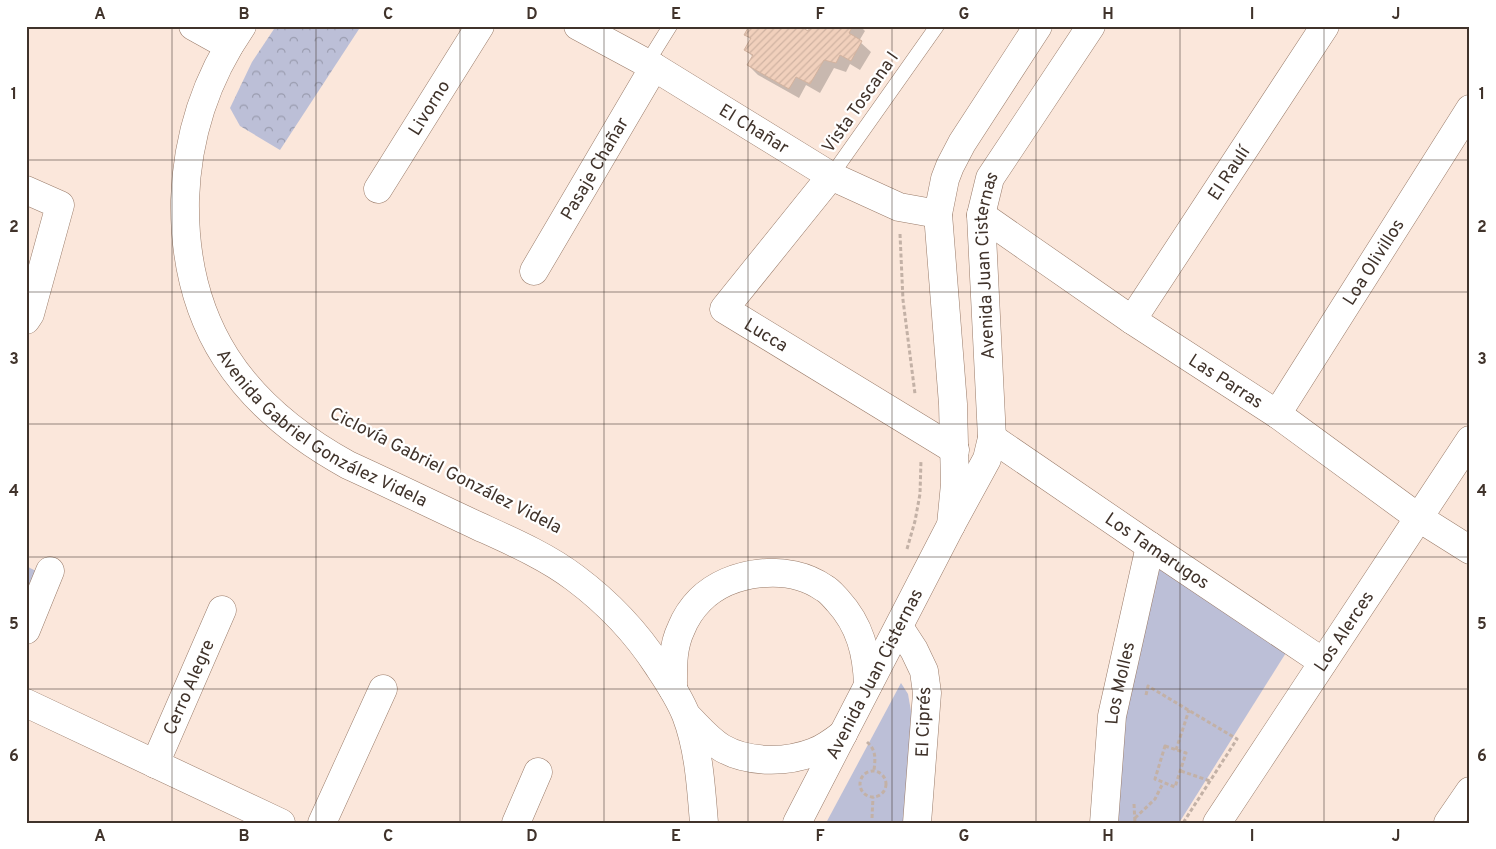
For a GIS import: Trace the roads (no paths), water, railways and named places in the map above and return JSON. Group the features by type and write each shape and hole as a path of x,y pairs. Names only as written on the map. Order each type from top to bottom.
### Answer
{"street":[{"path":"193,26 235,36"},
{"name":"Livorno","path":"378,189 480,26"},
{"name":"El Chañar","path":"578,26 651,65 831,176 900,207 938,214"},
{"name":"Avenida Juan Cisternas","path":"951,526 955,484 955,450 938,214 950,166 962,143 1038,26"},
{"name":"Avenida Juan Cisternas","path":"797,823 987,459 992,438 981,215 990,178 1091,26"},
{"name":"El Raulí","path":"1132,320 1325,26"},
{"name":"Avenida Gabriel González Videla","path":"235,36 207,88 197,117 190,147 186,180 185,214 190,274 199,303 210,330 236,372 275,415 323,451 348,465 508,540 575,578 638,638 673,689 686,714"},
{"name":"Pasaje Chañar","path":"534,271 651,65"},
{"name":"Loa Olivillos","path":"1277,414 1470,109"},
{"name":"Lucca","path":"831,176 724,309 955,450"},
{"path":"26,190 60,205 30,314 26,320"},
{"name":"Las Parras","path":"981,215 1132,320 1277,414 1418,518 1470,550"},
{"name":"Los Tamarugos","path":"992,438 1323,662"},
{"name":"Los Alerces","path":"1217,823 1470,440"},
{"name":"Los Molles","path":"1104,823 1112,716 1150,546"},
{"path":"26,630 50,571"},
{"path":"673,689 673,657 676,642 685,621 700,600 724,584 738,578 774,573 794,575 810,581 824,588 841,604 851,616 862,644 868,666 868,685"},
{"name":"Cerro Alegre","path":"155,764 222,610"},
{"name":"El Ciprés","path":"900,627 924,671 927,693 917,823"},
{"path":"322,823 383,689"},
{"path":"26,703 281,823"},
{"path":"686,714 707,737 724,748 739,755 768,760 795,758 813,752 830,744 844,734"},
{"path":"686,714 695,746 701,784 704,823"},
{"path":"516,823 538,772"},
{"path":"1448,823 1470,791"}],"lane":[{"path":"651,65 670,26"},
{"name":"Vista Toscana I","path":"831,176 937,26"}]}
